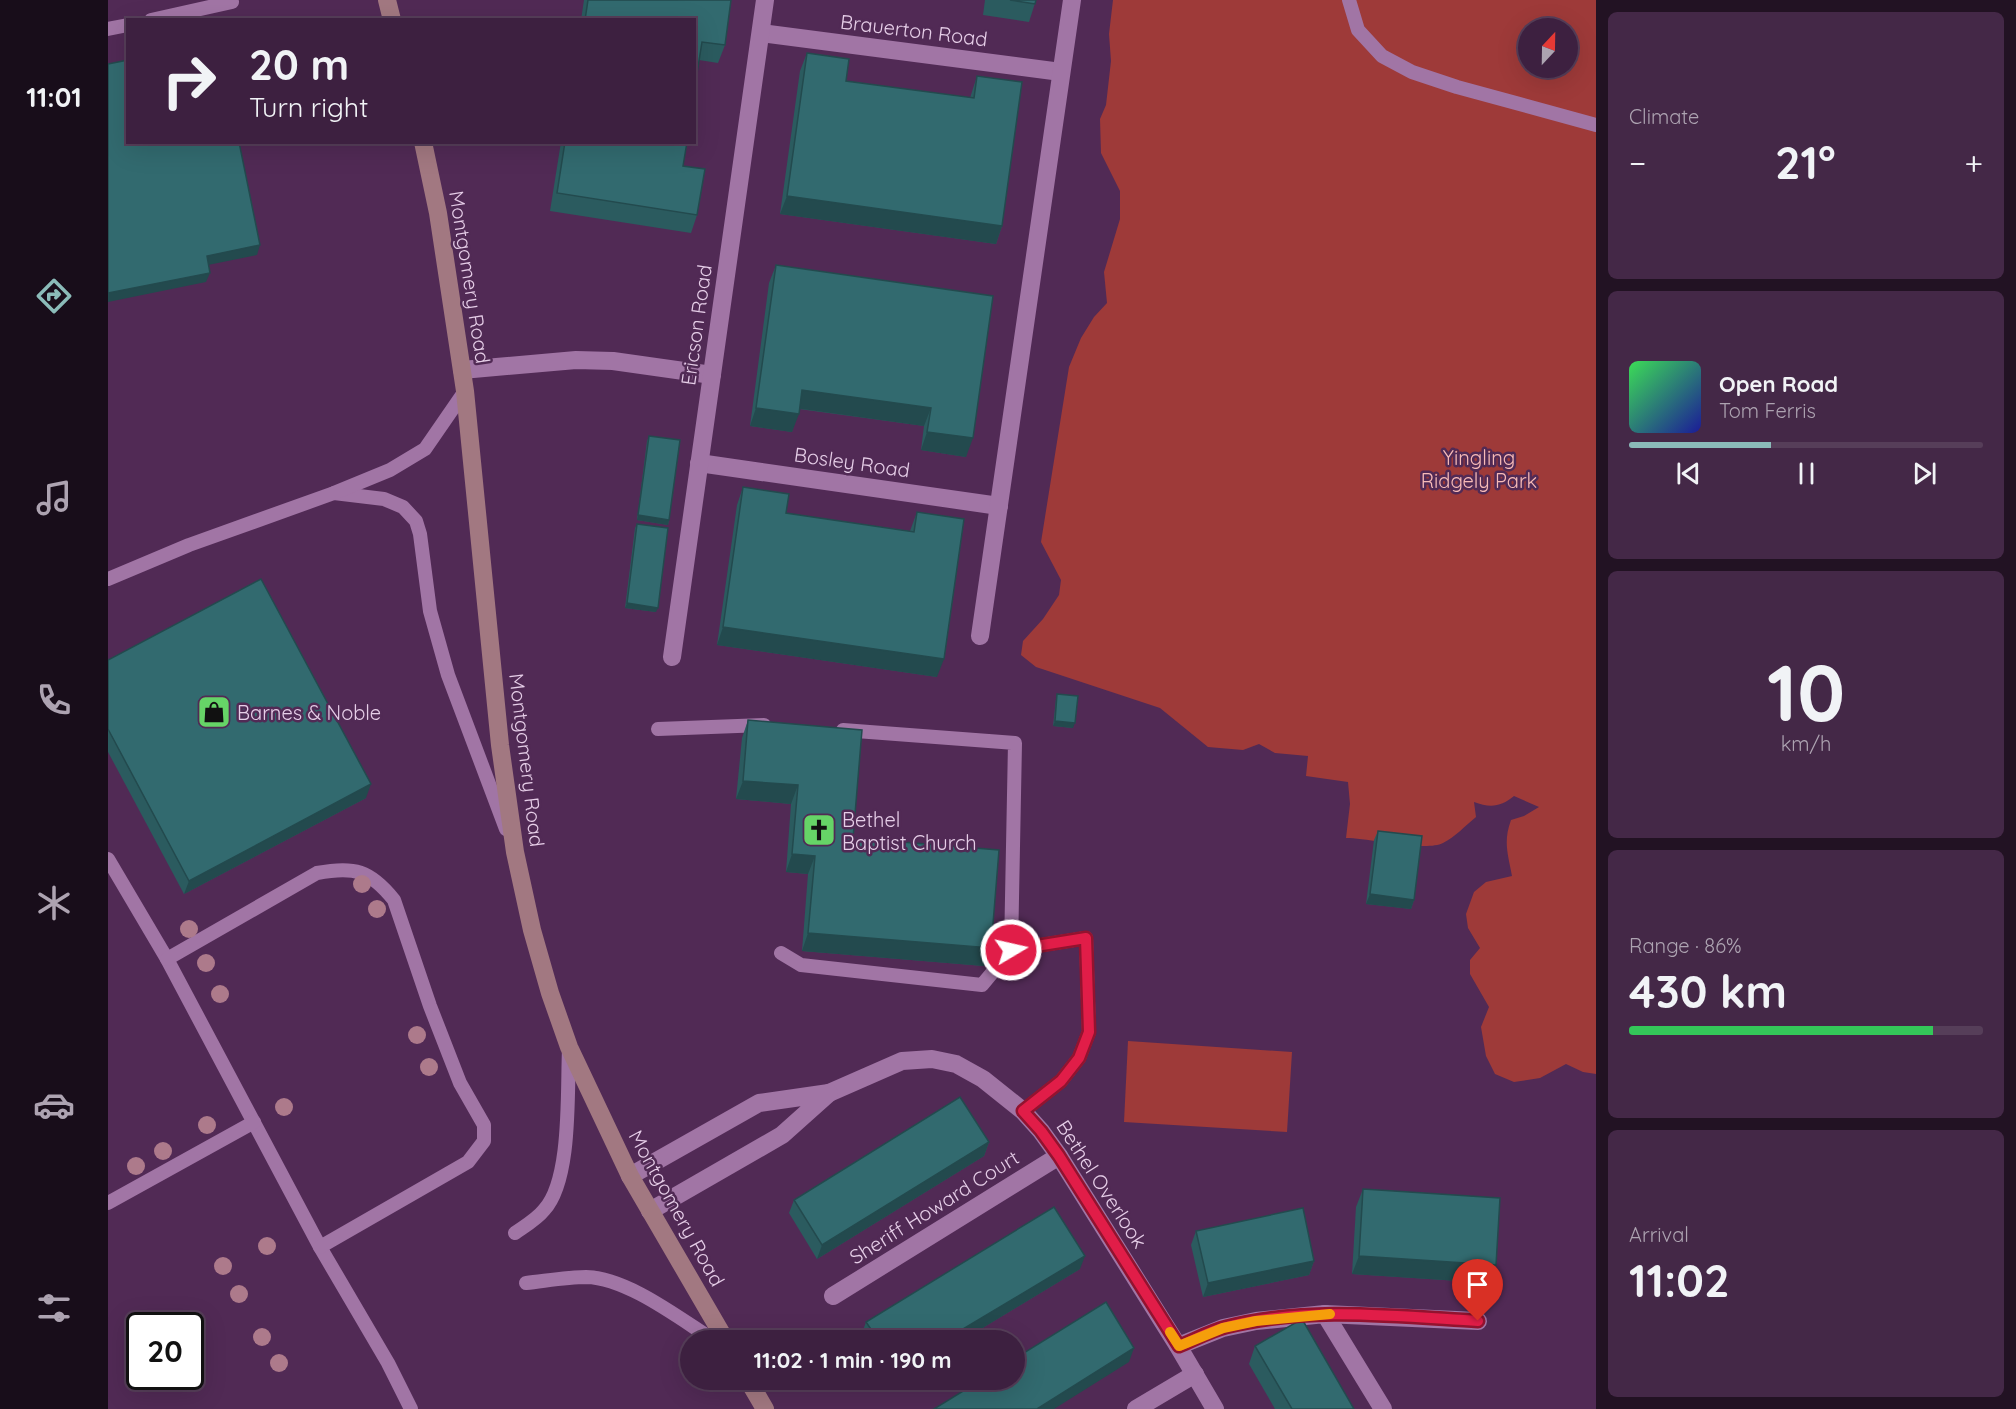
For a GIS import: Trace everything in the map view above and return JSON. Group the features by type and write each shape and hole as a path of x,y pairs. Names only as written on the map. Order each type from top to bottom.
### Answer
{"main road":[{"path":"387,0 392,18"},
{"name":"Montgomery Road","path":"423,144 438,213 465,391 500,746 515,852 538,951 569,1047 630,1176 720,1330"},
{"path":"754,1390 765,1409"}],"street":[{"name":"Ericson Road","path":"672,657 765,0"},
{"path":"980,636 1072,0"},
{"name":"Brauerton Road","path":"761,33 1061,72"},
{"path":"462,370 576,360 613,361 712,375"},
{"name":"Bosley Road","path":"699,463 999,506"},
{"name":"Bethel Overlook","path":"630,1176 759,1102 829,1093 902,1061 932,1059 956,1064 983,1079 1023,1111 1041,1131 1179,1346 1215,1409"},
{"name":"Bethel Overlook","path":"650,1211 782,1135 829,1093"},
{"name":"Sheriff Howard Court","path":"832,1296 1059,1156"},
{"path":"1179,1346 1223,1328 1256,1321 1325,1314 1478,1321"},
{"path":"1325,1314 1383,1409"},
{"path":"1136,1409 1195,1374"}],"lane":[{"path":"1349,0 1358,30 1382,56 1412,72 1457,87 1596,124"},
{"path":"160,18 235,1"},
{"path":"108,29 126,25"},
{"path":"108,579 189,545 334,493 390,470 425,449 465,391"},
{"path":"334,493 384,499 403,507 416,521 420,534 430,611 448,675 515,852"},
{"path":"658,729 752,724 776,725"},
{"path":"781,953 801,965 982,985 1011,950 1015,743 824,729"},
{"path":"108,859 167,959 320,1247 388,1363 411,1409"},
{"path":"167,959 317,873 340,868 368,874 382,885 394,900 430,1006 460,1083 484,1125 484,1141 468,1162 320,1247"},
{"path":"1011,950 1086,938 1089,1032 1079,1058 1061,1081 1023,1111"},
{"path":"515,1233 545,1210 558,1186 564,1165 569,1047"},
{"path":"108,1203 254,1122"},
{"path":"526,1283 587,1277 617,1283 637,1292 697,1330"}],"green space":[{"name":"Yingling Ridgely Park","path":"1113,0 1596,0 1596,1074 1583,1072 1566,1064 1540,1078 1514,1082 1495,1074 1486,1056 1481,1027 1489,1007 1470,974 1470,960 1480,948 1468,928 1466,914 1474,892 1486,882 1512,876 1507,842 1511,820 1524,816 1539,807 1514,796 1495,805 1474,802 1476,817 1452,838 1435,845 1410,845 1346,838 1350,804 1348,782 1306,776 1308,756 1275,753 1259,744 1243,750 1208,747 1160,708 1036,667 1021,655 1023,641 1043,619 1059,595 1061,580 1041,542 1069,367 1081,338 1094,317 1107,303 1104,272 1120,219 1120,191 1101,153 1100,119 1106,105 1111,61 1109,34"},
{"path":"1128,1041 1292,1052 1287,1132 1124,1122"}],"building":[{"path":"588,0 731,0 725,45 702,42 696,80 696,18 585,18"},
{"path":"1010,0 1036,0 1035,4"},
{"path":"807,53 849,59 846,81 974,98 977,76 1022,82 1002,226 787,196"},
{"path":"126,60 126,144 239,144 260,245 207,256 210,273 108,293 108,64"},
{"path":"565,144 687,144 683,166 705,169 697,215 557,193"},
{"path":"776,265 993,296 973,438 927,432 931,408 802,390 799,414 756,408"},
{"path":"649,436 680,440 669,520 638,515"},
{"path":"743,487 789,494 786,513 914,532 917,512 964,519 944,659 723,627"},
{"path":"637,524 668,528 658,608 627,603"},
{"name":"Barnes & Noble","path":"261,579 371,784 189,881 108,729 108,660"},
{"path":"1057,694 1078,696 1075,723 1055,721"},
{"name":"Bethel Baptist Church","path":"748,720 862,730 853,838 999,850 991,948 808,933 815,856 792,854 798,785 743,781"},
{"path":"1378,831 1422,836 1414,900 1370,894"},
{"path":"960,1097 989,1142 822,1245 794,1200"},
{"path":"1363,1189 1500,1198 1496,1265 1359,1256"},
{"path":"1054,1207 1085,1256 961,1330 871,1330 866,1322"},
{"path":"1303,1208 1314,1261 1208,1283 1196,1231"},
{"path":"1106,1302 1134,1348 1037,1409 934,1409 965,1390 1025,1390 1025,1352"},
{"path":"1302,1319 1354,1409 1292,1409 1255,1346"}],"slow traffic":[{"path":"1170,1332 1179,1346 1223,1328 1256,1321 1330,1314"}],"place":[{"name":"Barnes & Noble","path":"214,712"},
{"name":"Bethel Baptist Church","path":"819,830"}],"route":[{"path":"1011,950 1086,938 1089,1032 1079,1058 1061,1081 1023,1111 1059,1156 1179,1346 1223,1328 1256,1321 1325,1314 1478,1321"}]}
